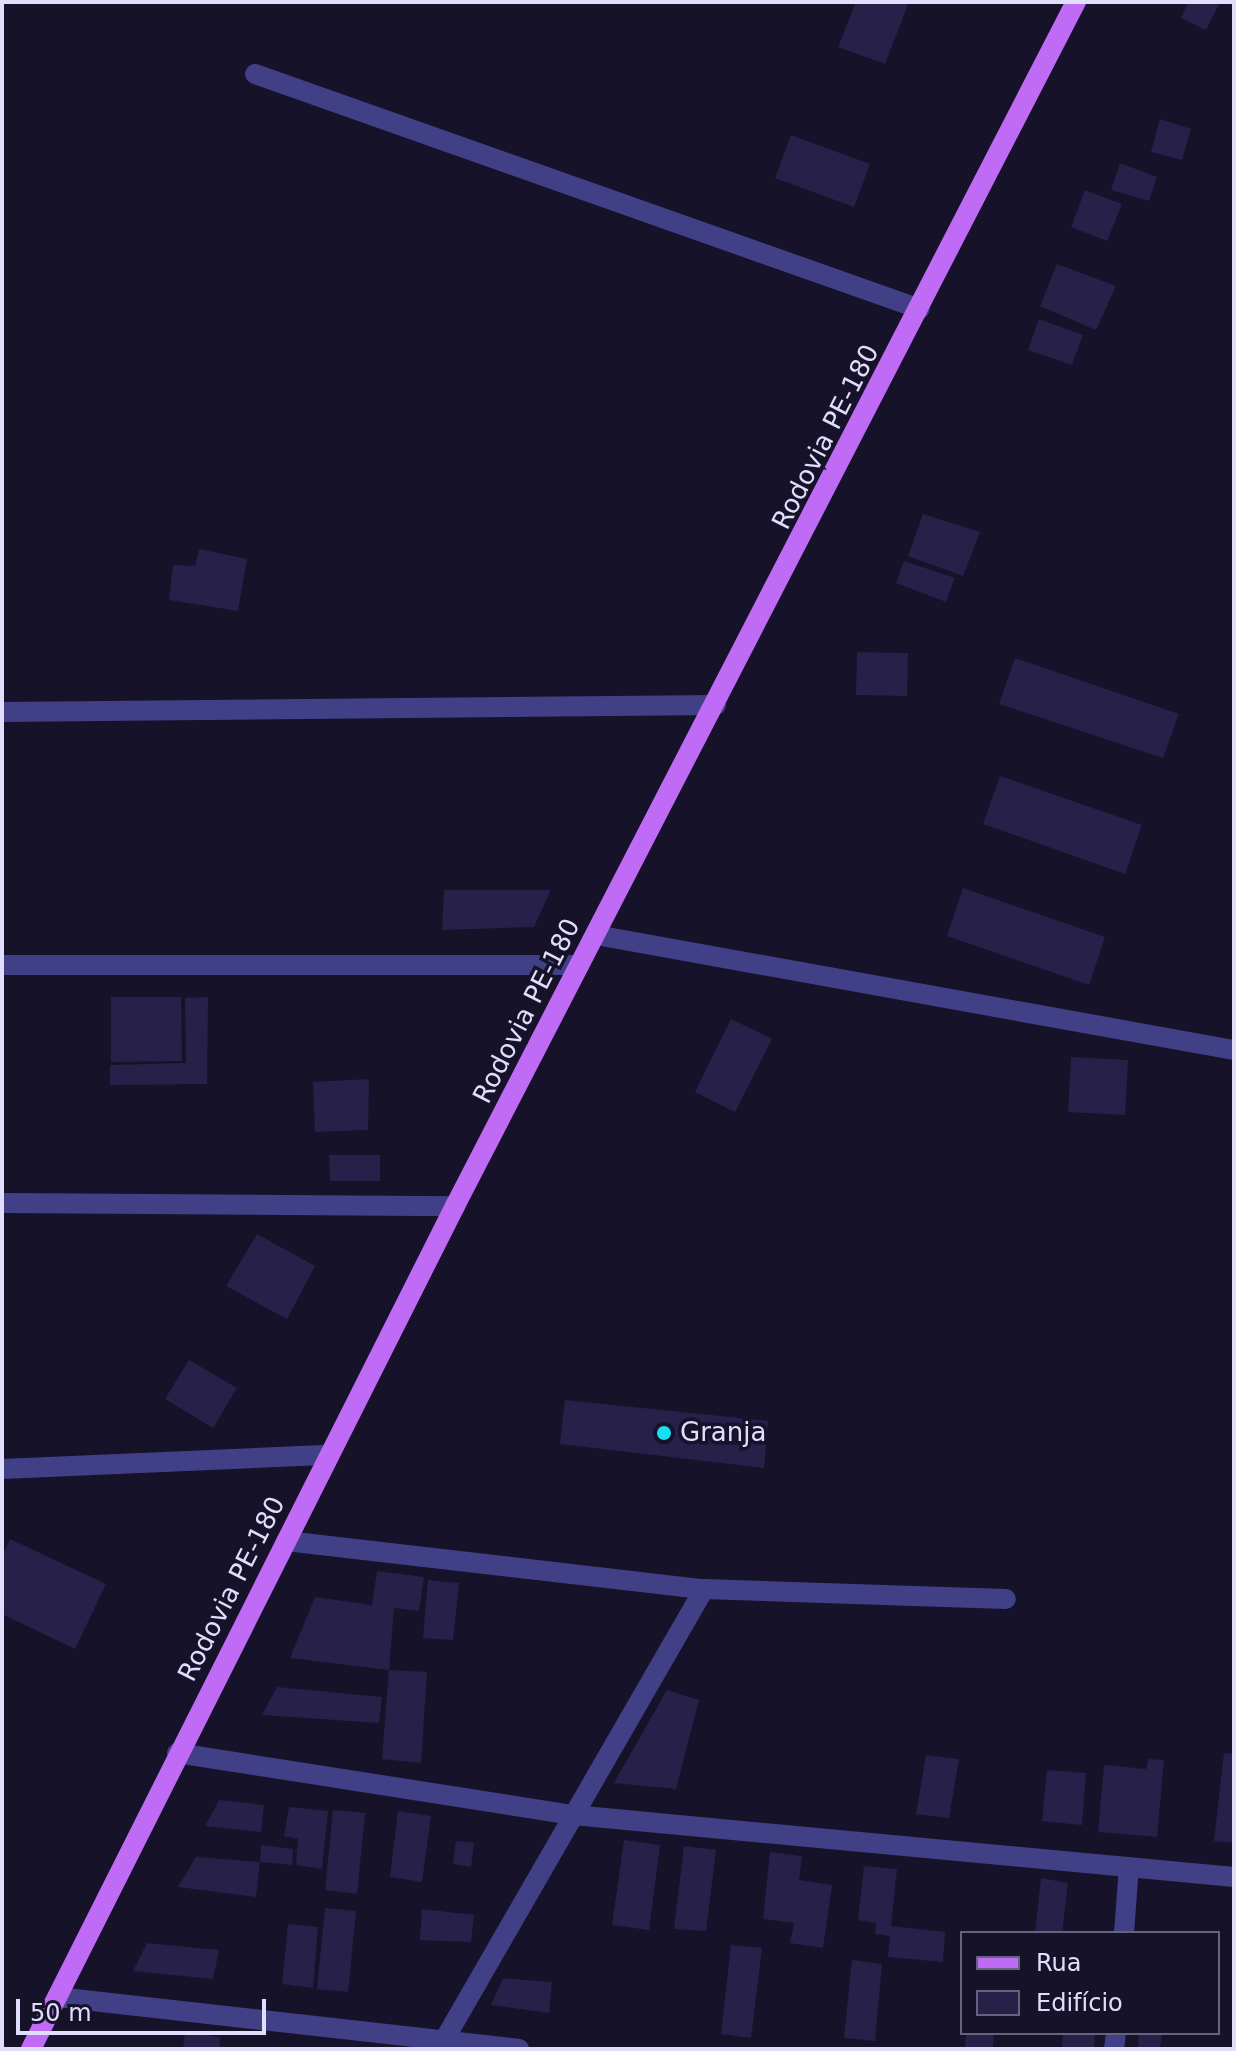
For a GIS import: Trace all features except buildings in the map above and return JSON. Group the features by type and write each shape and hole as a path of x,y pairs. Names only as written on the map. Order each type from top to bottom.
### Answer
{"main road":[{"name":"Rodovia PE-180","path":"31,2049 177,1753 455,1206 1076,2"}],"street":[{"path":"255,74 920,309"},
{"path":"2,712 716,705"},
{"path":"596,935 1234,1050"},
{"path":"2,965 579,965"},
{"path":"2,1203 455,1206"},
{"path":"2,1469 329,1455"},
{"path":"286,1541 704,1589 1006,1599"},
{"path":"441,2045 704,1589"},
{"path":"177,1753 573,1815 1234,1877"},
{"path":"1124,1931 1129,1867"},
{"path":"57,1997 441,2045 519,2049"}],"place":[{"name":"Granja","path":"664,1433"}]}
